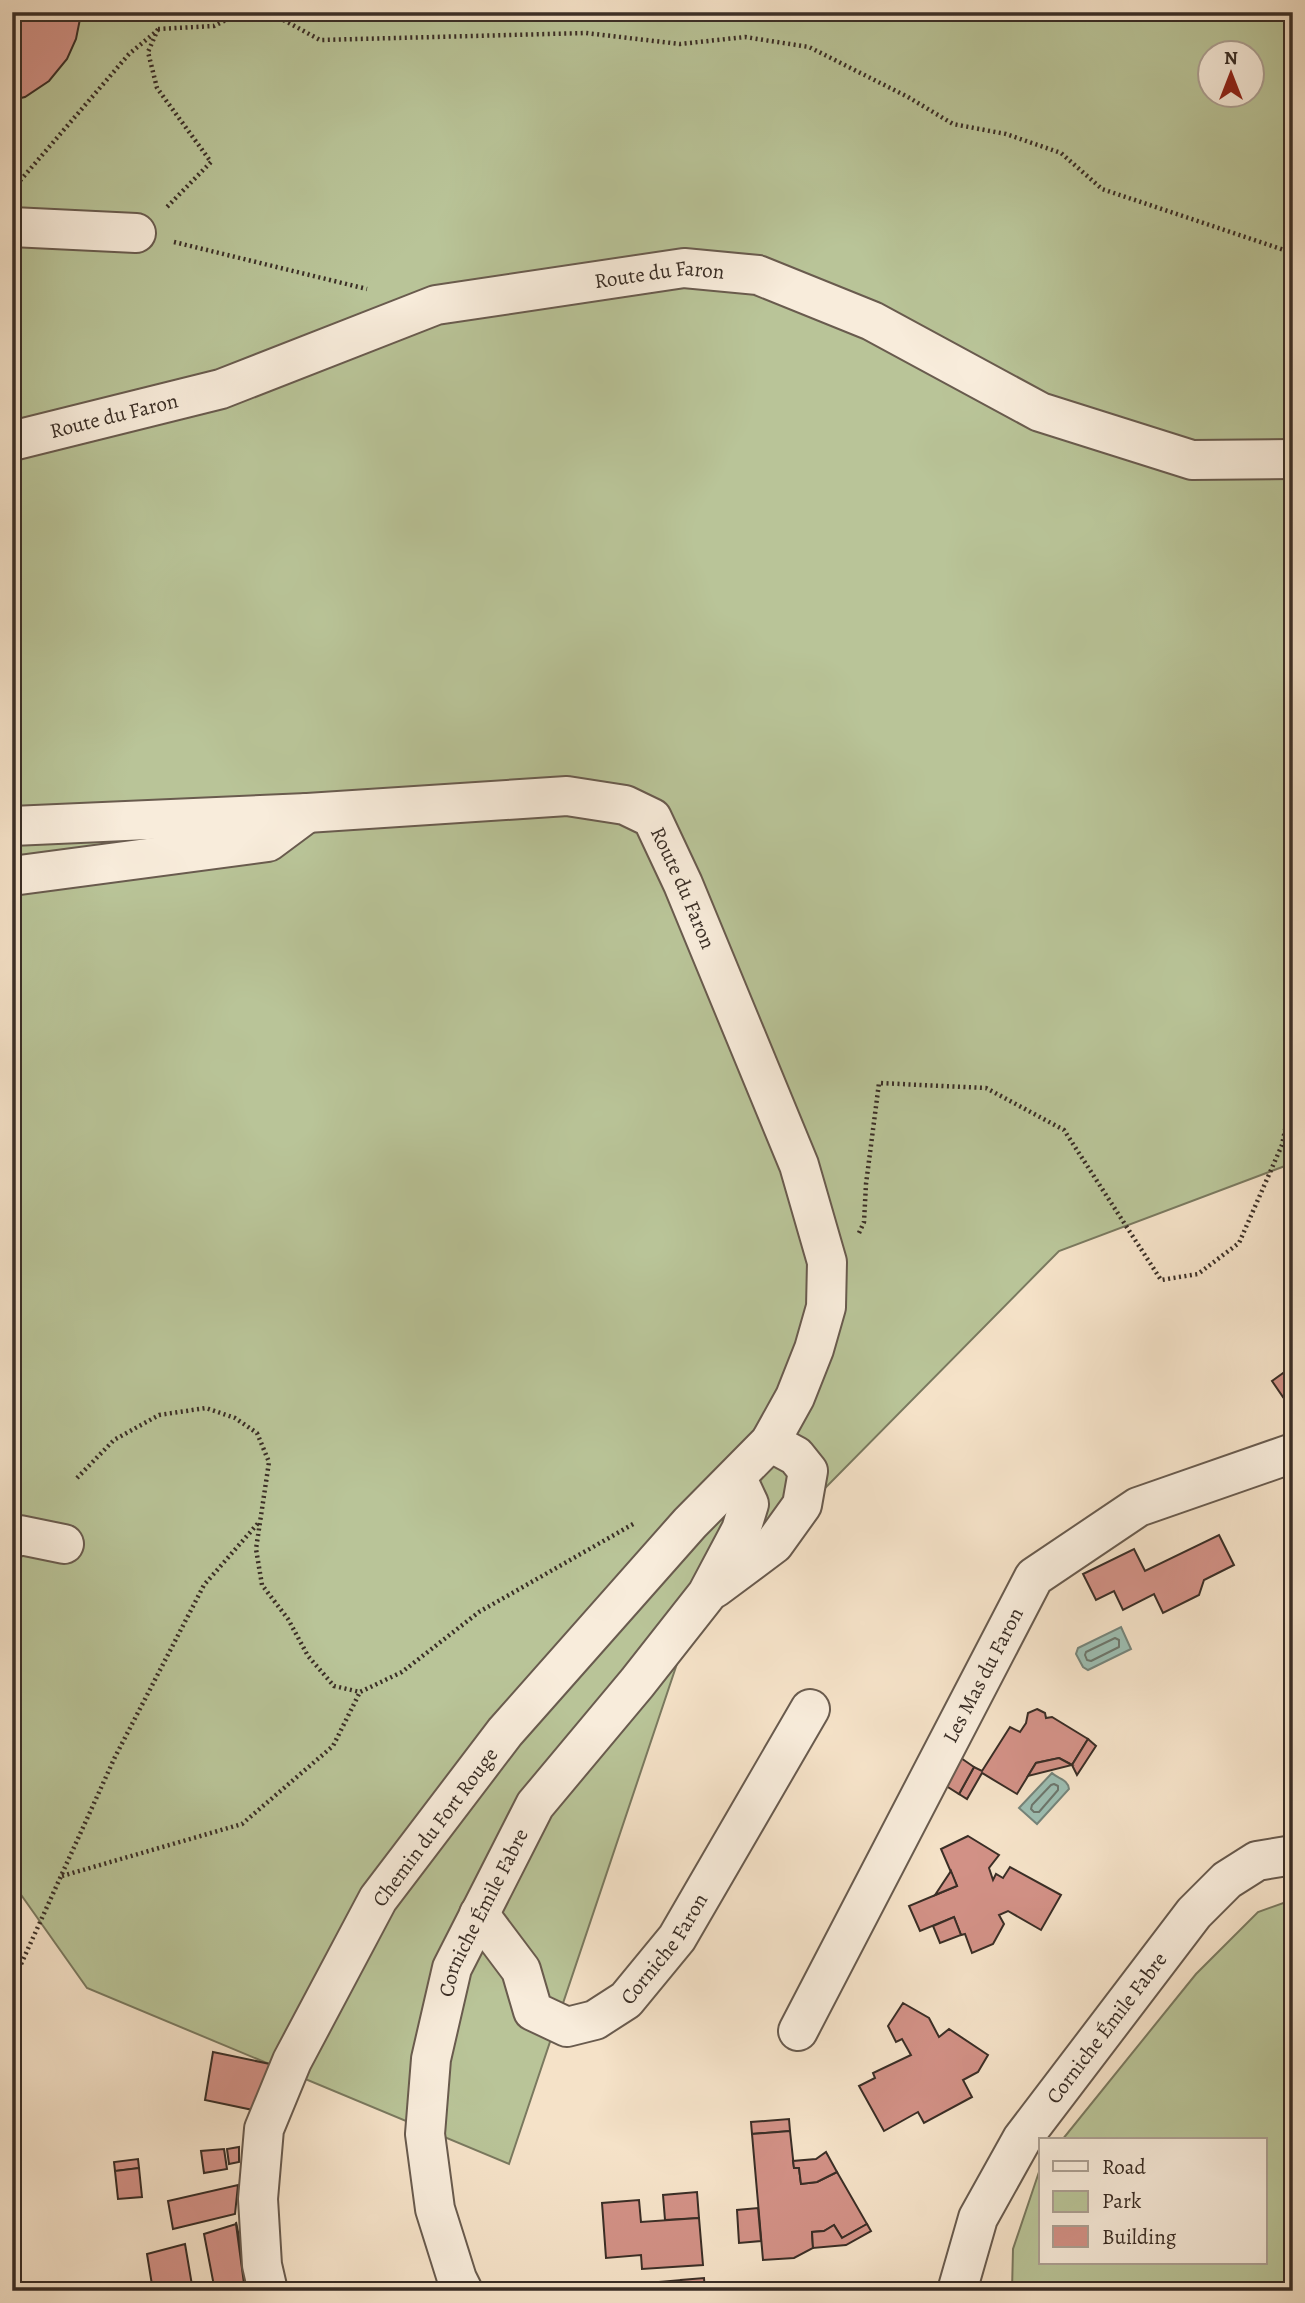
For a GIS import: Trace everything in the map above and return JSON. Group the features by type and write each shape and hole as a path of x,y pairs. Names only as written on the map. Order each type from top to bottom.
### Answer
{"street":[{"path":"12,227 136,233"},
{"name":"Route du Faron","path":"12,441 221,389 436,305 684,268 758,275 872,321 1040,412 1192,460 1293,459"},
{"name":"Route du Faron","path":"12,826 307,813 566,796 625,805 652,818 683,884 800,1165 827,1262 826,1307 814,1349 795,1397 770,1442"},
{"path":"12,876 268,842 307,813"},
{"name":"Chemin du Fort Rouge","path":"268,2291 262,2265 258,2199 264,2129 292,2061 378,1899 505,1732 690,1523 770,1442"},
{"name":"Corniche Émile Fabre","path":"707,1594 774,1544 802,1505 808,1471 796,1456 770,1442"},
{"name":"Les Mas du Faron","path":"798,2031 1034,1577 1138,1507 1293,1453"},
{"name":"Corniche Émile Fabre","path":"463,2291 435,2209 425,2134 431,2059 452,1968 535,1805 707,1594 741,1530 749,1504 734,1480"},
{"path":"12,1539 20,1535 64,1544"},
{"name":"Corniche Faron","path":"479,1914 521,1970 533,2011 567,2027 595,2020 626,2000 677,1938 810,1709"},
{"name":"Corniche Émile Fabre","path":"957,2291 978,2218 1022,2139 1186,1924 1227,1880 1257,1861 1293,1855"}],"path":[{"path":"12,190 130,54 158,29 214,26 242,12"},
{"path":"269,12 320,40 586,33 680,44 745,37 809,47 908,97 953,124 1006,134 1061,153 1102,189 1293,253"},
{"path":"136,233 211,162 157,88 148,52 158,29"},
{"path":"136,233 370,290"},
{"path":"859,1234 864,1222 879,1083 986,1088 1064,1130 1161,1280 1198,1274 1239,1243 1282,1145 1293,1090"},
{"path":"78,1478 114,1440 159,1415 206,1408 235,1418 257,1433 269,1462 256,1549 262,1585 288,1619 307,1656 334,1686 360,1692"},
{"path":"12,1984 115,1757 204,1584 260,1521"},
{"path":"61,1876 242,1824 332,1746 360,1692 402,1672 479,1612 639,1521"}],"green space":[{"path":"12,12 1293,12 1293,1163 1059,1251 690,1625 509,2164 87,1988 12,1882"},
{"path":"1293,1901 1293,2291 1012,2291 1013,2249 1039,2172 1039,2264 1266,2264 1266,2138 1064,2138 1196,1974 1258,1912"}],"water":[{"path":"1121,1627 1131,1649 1088,1670 1083,1667 1076,1654 1078,1648"},
{"path":"1052,1773 1065,1781 1069,1789 1037,1824 1019,1808"}],"building":[{"path":"12,12 81,12 76,39 67,59 49,81 25,97 12,100"},
{"path":"1293,1366 1293,1390 1283,1397 1272,1381"},
{"path":"1219,1535 1234,1565 1204,1580 1199,1595 1163,1613 1154,1594 1123,1610 1114,1591 1096,1600 1083,1574 1134,1549 1145,1571"},
{"path":"1037,1709 1045,1713 1046,1718 1052,1717 1088,1739 1072,1765 1059,1758 1036,1763 1017,1794 982,1773 967,1799 959,1794 974,1767 982,1771 1010,1727 1020,1732 1028,1713"},
{"path":"1088,1739 1096,1746 1077,1775 1072,1765"},
{"path":"958,1756 974,1767 959,1794 943,1784"},
{"path":"1059,1758 1072,1765 1028,1776 1036,1763"},
{"path":"968,1836 999,1855 989,1868 993,1880 996,1874 1003,1878 1010,1867 1061,1895 1041,1930 1008,1911 999,1915 1004,1924 993,1944 972,1953 965,1934 961,1935 954,1917 920,1931 909,1906 957,1886 941,1849"},
{"path":"951,1871 957,1886 935,1895"},
{"path":"954,1917 961,1935 940,1943 933,1926"},
{"path":"903,2003 929,2018 939,2037 949,2029 988,2055 978,2072 963,2080 972,2097 924,2123 918,2112 884,2131 859,2086 875,2078 873,2073 911,2055 902,2039 896,2042 888,2026"},
{"path":"213,2052 270,2064 253,2110 205,2100"},
{"path":"789,2119 790,2131 752,2134 751,2122"},
{"path":"790,2131 794,2168 799,2168 801,2184 817,2182 837,2172 867,2224 842,2238 834,2225 824,2231 812,2232 813,2248 794,2258 763,2260 752,2134"},
{"path":"239,2147 239,2162 229,2164 227,2149"},
{"path":"224,2149 227,2169 204,2173 201,2151"},
{"path":"826,2152 837,2172 817,2182 801,2184 799,2168 794,2168 793,2161 816,2159"},
{"path":"138,2159 139,2168 115,2171 114,2162"},
{"path":"139,2168 142,2197 118,2199 115,2171"},
{"path":"238,2185 235,2214 173,2229 168,2201"},
{"path":"697,2192 699,2218 665,2220 663,2195"},
{"path":"639,2200 641,2222 699,2218 703,2265 642,2269 641,2255 606,2258 602,2203"},
{"path":"758,2208 761,2241 739,2243 737,2210"},
{"path":"236,2222 250,2291 245,2291"},
{"path":"236,2224 245,2291 215,2291 204,2234"},
{"path":"867,2224 871,2231 846,2245 813,2248 812,2232 824,2231 834,2225 842,2238"},
{"path":"185,2244 193,2291 153,2291 147,2254"},
{"path":"704,2278 705,2291 681,2291 681,2280"},
{"path":"681,2280 681,2291 649,2291 648,2283"}]}
